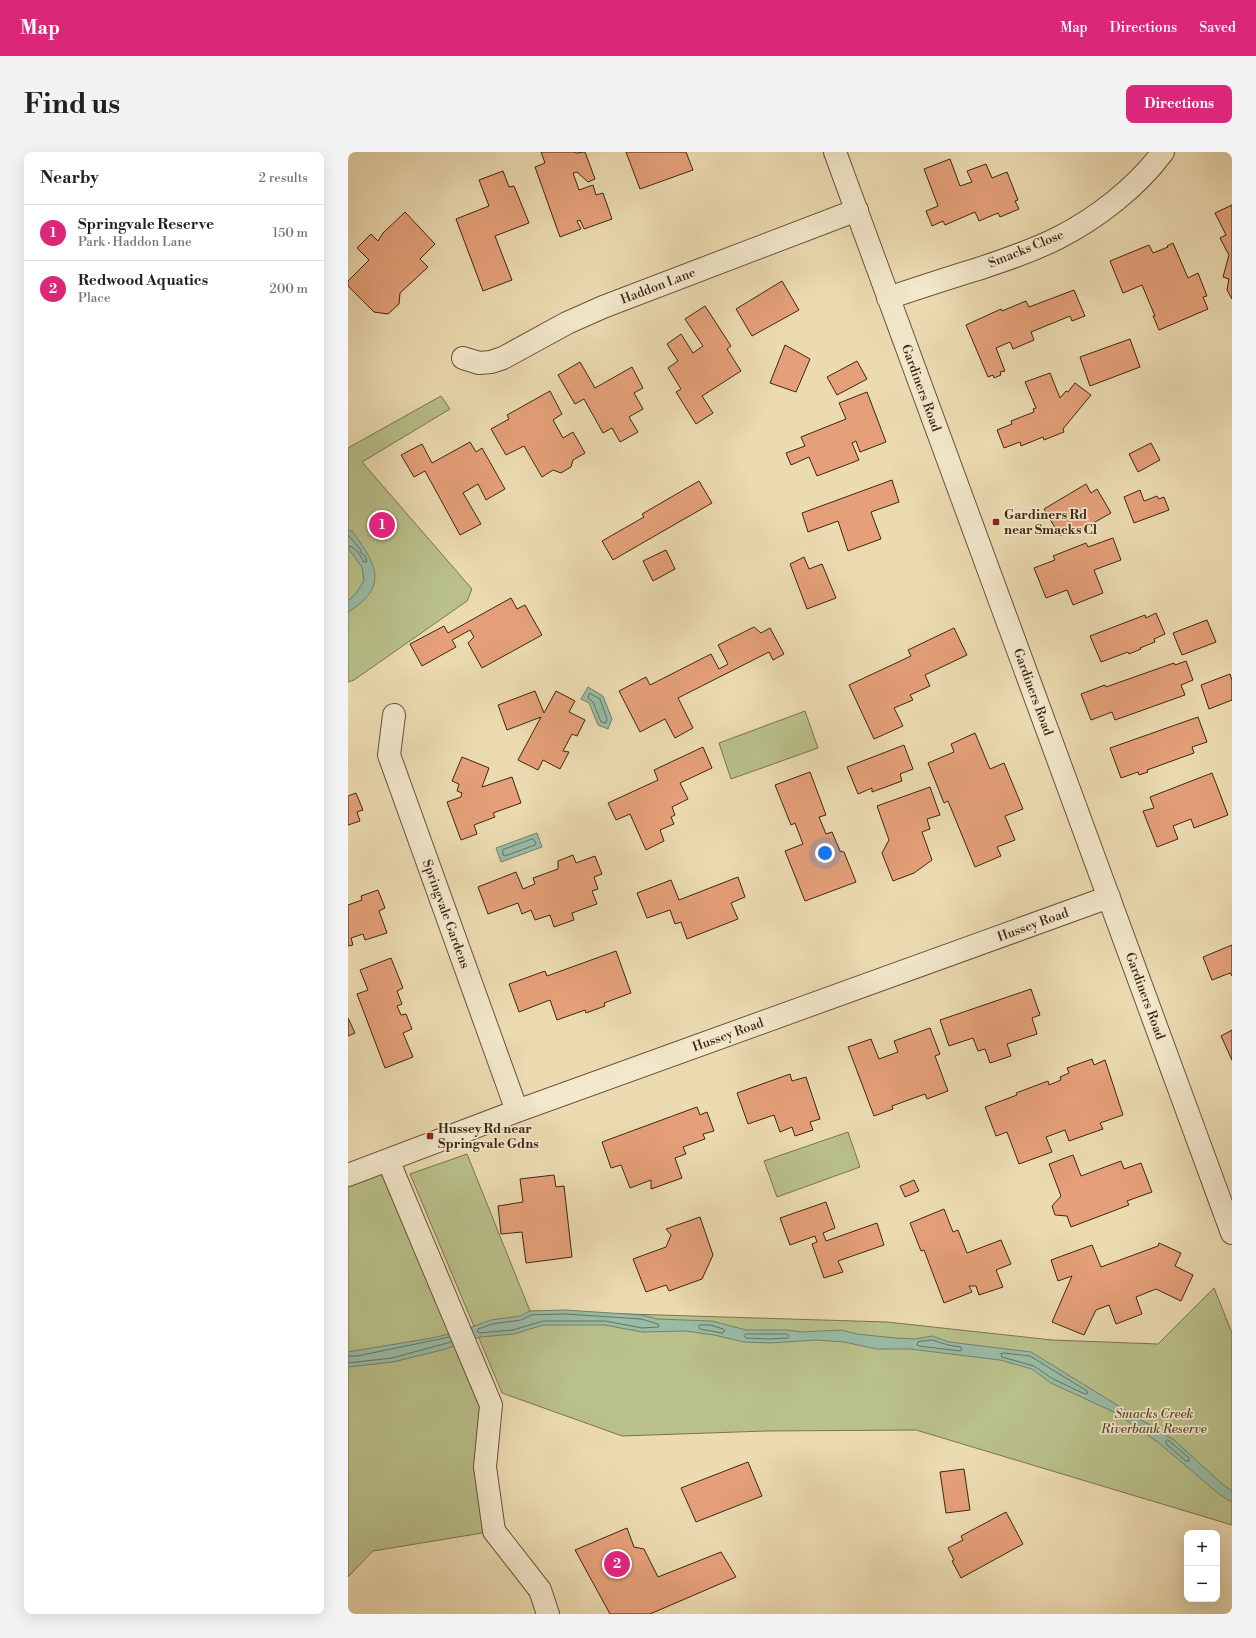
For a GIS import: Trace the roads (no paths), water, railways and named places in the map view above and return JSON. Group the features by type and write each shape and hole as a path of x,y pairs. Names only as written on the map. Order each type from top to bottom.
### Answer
{"street":[{"name":"Gardiners Road","path":"835,152 1232,1233"},
{"name":"Smacks Close","path":"888,298 1018,256 1057,239 1090,219 1123,195 1163,152"},
{"name":"Haddon Lane","path":"463,358 479,363 491,362 503,358 567,323 603,307 857,210"},
{"name":"Springvale Gardens","path":"394,715 389,755 517,1111"},
{"name":"Hussey Road","path":"348,1175 517,1111 1109,897"},
{"path":"388,1160 491,1404 485,1467 494,1531 540,1590 548,1614"}],"water":[{"path":"348,531 352,531 367,554 375,574 374,584 370,593 348,612 348,601 356,593 364,581 362,567 348,548"},
{"path":"588,687 603,696 612,719 608,729 598,725 589,703 581,699"},
{"path":"537,833 542,847 501,862 496,848"},
{"path":"565,1310 642,1315 657,1319 712,1321 746,1330 787,1330 801,1332 841,1330 857,1334 915,1339 932,1336 949,1342 1031,1352 1174,1440 1221,1483 1232,1491 1232,1502 1220,1495 1159,1443 1116,1413 1051,1383 1032,1369 1000,1360 910,1349 877,1349 844,1342 816,1340 770,1343 744,1342 714,1335 686,1331 642,1332 605,1325 543,1325 514,1334 480,1337 442,1350 393,1362 348,1367 348,1352 432,1338 461,1331 491,1320 520,1316 530,1311"}],"place":[{"name":"Gardiners Rd near Smacks Cl","path":"996,522"},
{"name":"Springvale Reserve","path":"382,525"},
{"name":"Hussey Rd near Springvale Gdns","path":"430,1136"},
{"name":"Redwood Aquatics","path":"617,1564"}],"park label":[{"name":"Smacks Creek Riverbank Reserve","path":"1154,1422"}]}
